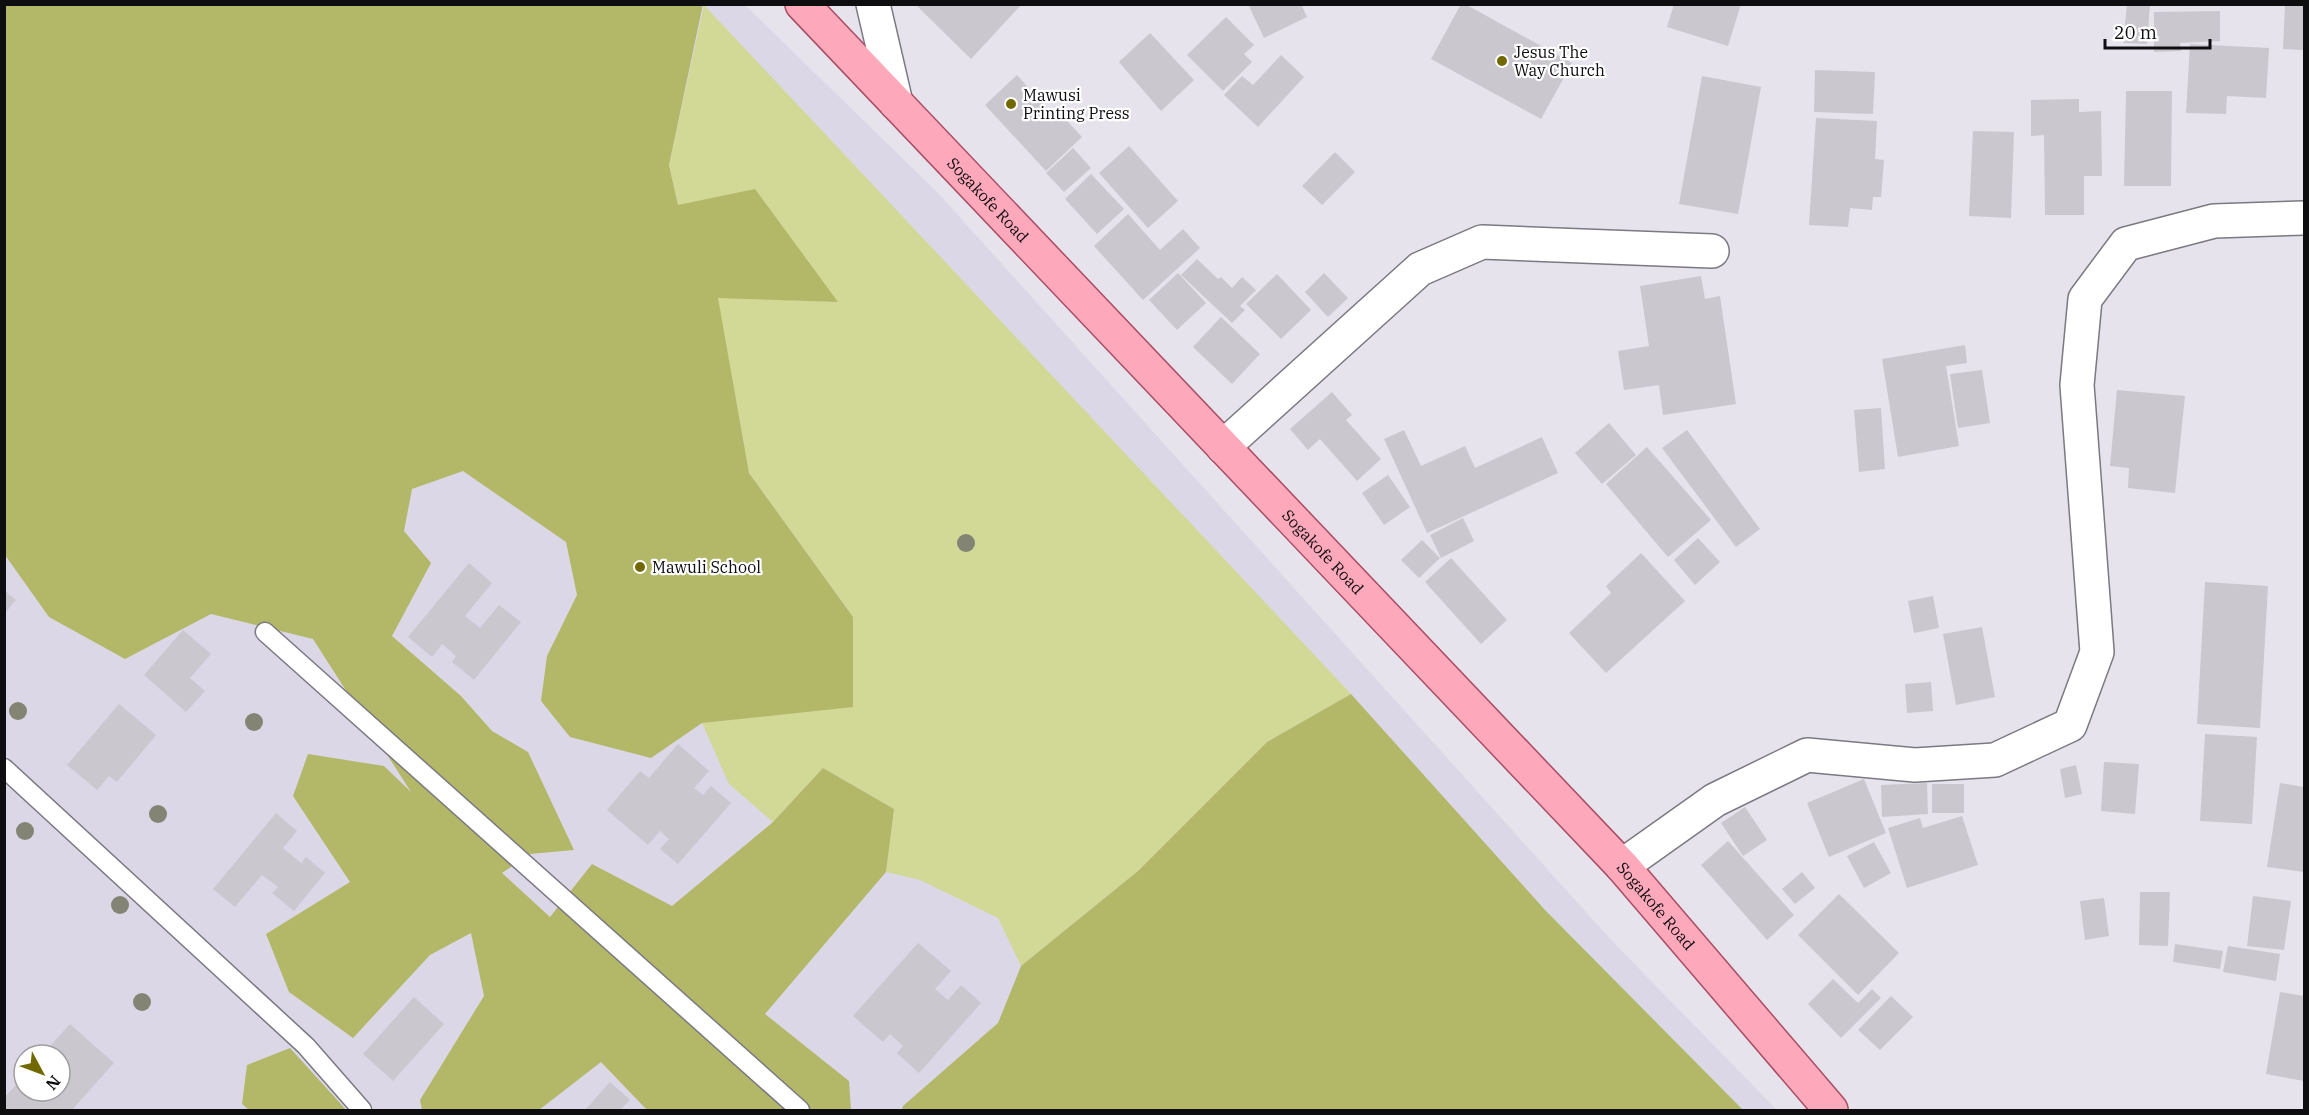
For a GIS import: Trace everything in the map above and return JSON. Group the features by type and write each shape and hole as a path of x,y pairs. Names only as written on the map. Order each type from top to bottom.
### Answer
{"main road":[{"name":"Sogakofe Road","path":"802,4 1622,866 1831,1110"}],"street":[{"path":"873,4 896,103"},
{"path":"1622,866 1714,800 1807,755 1915,765 1995,760 2070,725 2097,652 2077,385 2085,299 2126,244 2214,221 2304,218"},
{"path":"1223,447 1420,269 1482,242 1712,251"}],"lane":[{"path":"265,632 800,1110"},
{"path":"4,768 306,1046 362,1110"}],"shaded area":[{"name":"Mawuli School","path":"5,4 745,5 938,193 1613,942 1777,1110 5,1110"}],"green space":[{"path":"703,4 669,165 678,205 755,189 838,302 718,298 749,473 853,617 853,707 702,723 651,758 570,737 541,701 547,656 577,595 566,542 463,471 412,489 404,531 431,563 392,636 461,696 492,731 528,752 574,850 530,854 502,873 550,917 592,864 672,906 773,822 823,768 894,809 886,872 765,1014 849,1081 851,1110 647,1110 601,1062 539,1110 422,1110 420,1100 484,996 471,933 430,955 353,1038 289,992 266,934 350,882 293,796 308,754 384,766 411,792 313,639 211,614 125,659 49,617 5,555 4,5"},
{"path":"704,5 1351,694 1267,742 1138,871 1021,966 998,918 920,880 886,872 894,809 823,768 773,822 729,784 702,723 853,706 853,617 749,473 717,297 837,302 678,205 669,165"},
{"path":"1351,694 1545,910 1743,1110 902,1110 903,1106 998,1023 1021,966 1138,871 1267,742"},
{"path":"290,1048 346,1110 249,1110 242,1104 247,1065"}],"building":[{"path":"915,4 1022,4 971,59"},
{"path":"1248,4 1301,4 1307,17 1264,38"},
{"name":"Jesus The Way Church","path":"1461,4 1465,4 1572,63 1541,119 1431,59"},
{"path":"1674,4 1741,4 1728,46 1667,27"},
{"path":"2127,4 2150,4 2147,44 2123,43"},
{"path":"2285,4 2304,4 2304,50 2283,49"},
{"path":"2220,11 2220,41 2180,43 2181,51 2154,52 2154,12"},
{"path":"1226,17 1254,45 1244,54 1252,62 1223,91 1187,55"},
{"path":"1150,33 1194,80 1161,111 1119,62"},
{"path":"2190,44 2269,48 2266,98 2227,96 2226,114 2186,113"},
{"path":"1281,55 1304,77 1258,127 1224,95 1242,76 1253,85"},
{"path":"1815,70 1875,72 1873,114 1814,112"},
{"path":"1017,75 1052,114 1057,110 1082,137 1046,171 985,105"},
{"path":"1702,76 1761,87 1738,214 1679,204"},
{"path":"2126,91 2172,91 2171,186 2124,186"},
{"path":"2079,99 2079,112 2101,111 2102,176 2084,176 2084,215 2045,215 2044,135 2031,136 2031,100"},
{"path":"1816,118 1877,121 1875,159 1884,160 1881,197 1873,197 1872,210 1850,208 1848,227 1809,225"},
{"path":"1973,131 2014,132 2011,218 1969,216"},
{"path":"1129,146 1178,201 1148,228 1099,173"},
{"path":"1073,148 1091,168 1064,192 1046,173"},
{"path":"1335,152 1355,172 1322,205 1302,186"},
{"path":"1091,174 1124,209 1097,234 1065,199"},
{"path":"1128,214 1160,250 1183,229 1200,248 1143,300 1094,246"},
{"path":"1197,259 1218,279 1221,277 1232,288 1242,277 1256,290 1240,306 1245,310 1232,323 1181,275"},
{"path":"1178,273 1206,303 1177,330 1149,300"},
{"path":"1324,273 1348,298 1328,317 1305,292"},
{"path":"1277,274 1311,310 1281,339 1246,304"},
{"path":"1701,276 1705,299 1720,296 1736,404 1663,415 1659,385 1624,390 1618,351 1649,346 1640,286"},
{"path":"1221,317 1260,354 1232,384 1193,347"},
{"path":"1965,345 1967,363 1946,366 1959,446 1898,457 1882,359"},
{"path":"1982,370 1990,423 1958,428 1950,374"},
{"path":"2117,390 2185,396 2175,493 2128,488 2129,468 2110,466"},
{"path":"1332,392 1352,415 1346,420 1381,459 1357,481 1320,439 1308,450 1290,429"},
{"path":"1881,408 1885,469 1859,472 1854,410"},
{"path":"1609,423 1636,455 1602,484 1575,453"},
{"path":"1404,430 1421,466 1465,446 1475,468 1542,437 1558,473 1427,533 1384,439"},
{"path":"1687,430 1760,529 1736,547 1662,448"},
{"path":"1647,447 1711,520 1668,557 1606,484"},
{"path":"1388,475 1410,507 1384,525 1362,493"},
{"path":"1463,518 1474,541 1441,558 1430,535"},
{"path":"1698,538 1720,562 1695,585 1674,560"},
{"path":"1422,540 1440,558 1419,578 1401,560"},
{"path":"1641,553 1685,601 1606,673 1569,633 1611,593 1606,586"},
{"path":"1451,558 1507,620 1481,644 1425,582"},
{"path":"469,563 492,583 465,616 480,628 499,605 521,622 474,680 452,662 456,656 442,644 432,657 408,637"},
{"path":"2205,582 2268,586 2260,728 2197,724"},
{"path":"4,590 16,600 4,614"},
{"path":"1933,596 1939,628 1914,633 1908,601"},
{"path":"1982,627 1995,697 1956,705 1943,634"},
{"path":"183,630 211,654 190,678 205,691 186,712 144,675"},
{"path":"1931,682 1933,711 1907,713 1905,684"},
{"path":"119,704 156,735 117,782 109,776 97,790 67,765"},
{"path":"2205,734 2257,737 2252,824 2200,821"},
{"path":"678,744 709,771 694,788 703,795 711,786 731,803 678,864 660,849 669,839 660,831 648,845 607,810 640,771 649,778"},
{"path":"2104,762 2139,764 2135,814 2101,811"},
{"path":"2076,765 2082,794 2065,798 2060,769"},
{"path":"1864,779 1886,833 1829,857 1807,803"},
{"path":"1927,783 1928,814 1882,817 1881,785"},
{"path":"2280,783 2304,787 2304,872 2267,867"},
{"path":"1932,784 1964,784 1964,813 1932,813"},
{"path":"1745,807 1767,840 1743,856 1721,823"},
{"path":"276,813 297,831 283,848 301,863 306,857 325,873 294,911 272,893 278,887 262,875 235,907 213,889"},
{"path":"1962,816 1978,865 1907,888 1888,828 1920,818 1923,828"},
{"path":"1728,841 1794,915 1767,940 1701,865"},
{"path":"1874,842 1891,873 1864,888 1847,856"},
{"path":"1802,872 1815,888 1795,904 1782,889"},
{"path":"2140,892 2170,892 2168,946 2139,945"},
{"path":"1839,894 1899,953 1858,995 1798,935"},
{"path":"2253,896 2291,901 2284,950 2247,946"},
{"path":"2104,898 2109,936 2085,940 2080,901"},
{"path":"918,943 951,971 935,989 948,1000 961,985 981,1003 919,1073 897,1053 903,1046 890,1034 883,1042 853,1016"},
{"path":"2175,944 2223,951 2220,969 2173,962"},
{"path":"2228,946 2280,954 2276,981 2223,972"},
{"path":"1833,979 1858,1003 1872,989 1881,998 1841,1038 1808,1004"},
{"path":"2280,992 2304,996 2304,1081 2266,1074"},
{"path":"1891,996 1913,1017 1880,1050 1858,1030"},
{"path":"414,997 444,1024 393,1081 363,1054"},
{"path":"70,1024 114,1063 72,1110 4,1110 4,1098 12,1089 12,1103 72,1103 72,1043 53,1043"},
{"path":"610,1082 630,1100 620,1110 585,1110"}],"place":[{"name":"Jesus The Way Church","path":"1502,61"},
{"name":"Mawusi Printing Press","path":"1011,104"},
{"name":"Mawuli School","path":"640,567"}]}
